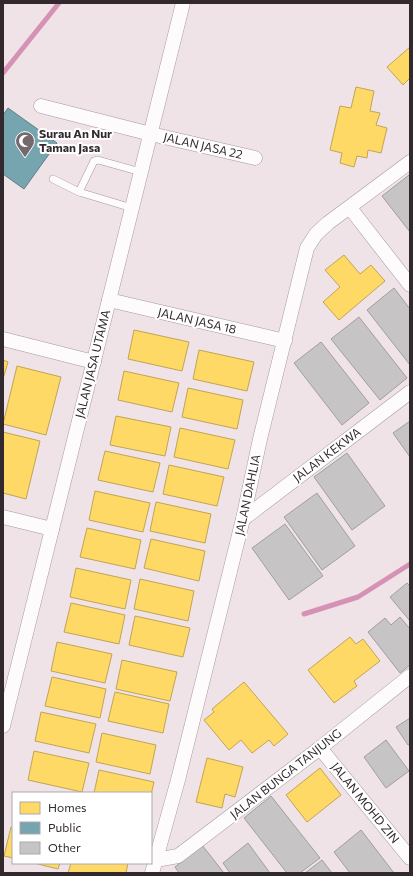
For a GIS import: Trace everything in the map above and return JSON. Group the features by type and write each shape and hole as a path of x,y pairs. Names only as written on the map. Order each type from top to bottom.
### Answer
{"street":[{"name":"JALAN JASA UTAMA","path":"3,726 7,692 52,529 183,3"},
{"name":"JALAN JASA 22","path":"41,106 151,134 255,158"},
{"name":"JALAN DAHLIA","path":"154,867 178,780 243,519 260,439 308,248 322,228 410,162"},
{"path":"350,208 410,284"},
{"name":"JALAN JASA 18","path":"109,300 285,341"},
{"path":"3,339 94,362"},
{"name":"JALAN KEKWA","path":"243,519 410,392"},
{"path":"3,517 52,529"},
{"name":"JALAN BUNGA TANJUNG","path":"154,867 178,856 320,748 410,676"},
{"name":"JALAN MOHD ZIN","path":"320,748 410,858"}],"lane":[{"path":"79,192 94,161 98,160 141,172"},
{"path":"54,179 79,192 132,208"}],"building: Homes":[{"path":"410,47 410,78 403,85 387,67"},
{"path":"356,87 374,91 370,111 380,113 376,125 387,128 381,153 368,150 367,158 357,156 354,167 340,163 342,153 330,150 340,106 351,108"},
{"path":"344,255 360,274 371,265 385,281 339,320 323,302 340,287 325,270"},
{"path":"134,330 189,342 182,371 128,359"},
{"path":"199,350 254,362 247,391 193,379"},
{"path":"3,360 8,362 3,379"},
{"path":"17,366 61,377 46,435 3,424"},
{"path":"124,371 179,383 172,412 118,400"},
{"path":"188,388 243,400 237,429 182,417"},
{"path":"116,416 171,427 165,456 110,445"},
{"path":"180,428 235,440 228,469 174,457"},
{"path":"3,432 40,441 26,499 3,493"},
{"path":"105,451 160,463 153,492 98,480"},
{"path":"169,465 224,477 217,506 163,494"},
{"path":"95,491 150,503 143,532 89,520"},
{"path":"156,502 211,514 205,543 150,531"},
{"path":"87,528 141,540 135,569 80,557"},
{"path":"151,539 205,551 199,581 144,568"},
{"path":"76,568 131,580 125,609 70,597"},
{"path":"140,579 194,591 188,621 134,609"},
{"path":"71,603 125,615 119,644 64,632"},
{"path":"135,616 190,628 183,657 129,645"},
{"path":"350,637 356,644 363,639 380,661 354,681 357,686 334,703 308,670"},
{"path":"57,642 112,654 105,683 51,671"},
{"path":"122,660 177,672 170,701 116,689"},
{"path":"52,677 106,689 100,718 45,706"},
{"path":"244,682 288,734 274,746 269,740 252,753 241,740 229,750 204,720 214,712 212,709"},
{"path":"115,692 169,704 163,733 108,721"},
{"path":"41,712 96,724 89,753 35,741"},
{"path":"102,733 156,745 150,774 96,762"},
{"path":"34,751 89,763 82,792 28,780"},
{"path":"207,758 243,767 235,797 225,794 222,808 196,802"},
{"path":"320,768 341,795 307,822 286,795"},
{"path":"99,770 154,782 152,792 94,792"},
{"path":"11,827 12,858 4,856"},
{"path":"38,864 60,864 58,869"},
{"path":"71,864 128,864 126,873 68,873"}],"building: Public":[{"name":"Surau An Nur Taman Jasa","path":"8,108 57,143 24,189 3,174 3,115"}],"building: Other":[{"path":"409,175 410,176 410,232 382,196"},
{"path":"394,288 410,309 410,365 367,310"},
{"path":"359,317 407,378 380,400 331,339"},
{"path":"321,342 369,403 342,425 294,363"},
{"path":"410,421 410,457 393,433"},
{"path":"347,453 385,506 352,530 314,477"},
{"path":"317,493 355,546 322,570 284,517"},
{"path":"285,524 323,576 289,600 252,548"},
{"path":"407,583 410,586 410,621 390,597"},
{"path":"400,617 410,629 410,665 400,673 368,632 385,618 391,625"},
{"path":"410,718 410,744 408,745 396,727"},
{"path":"386,740 409,771 386,788 364,757"},
{"path":"271,796 320,858 300,873 287,873 244,818"},
{"path":"361,830 394,873 350,873 334,852"},
{"path":"248,843 270,873 230,873 223,863"},
{"path":"202,845 224,873 179,873 175,867"},
{"path":"322,860 332,873 305,873"}],"waterway":[{"path":"3,73 59,3"},
{"path":"304,614 358,597 410,564"}],"place":[{"name":"Surau An Nur Taman Jasa","path":"25,158"}]}
